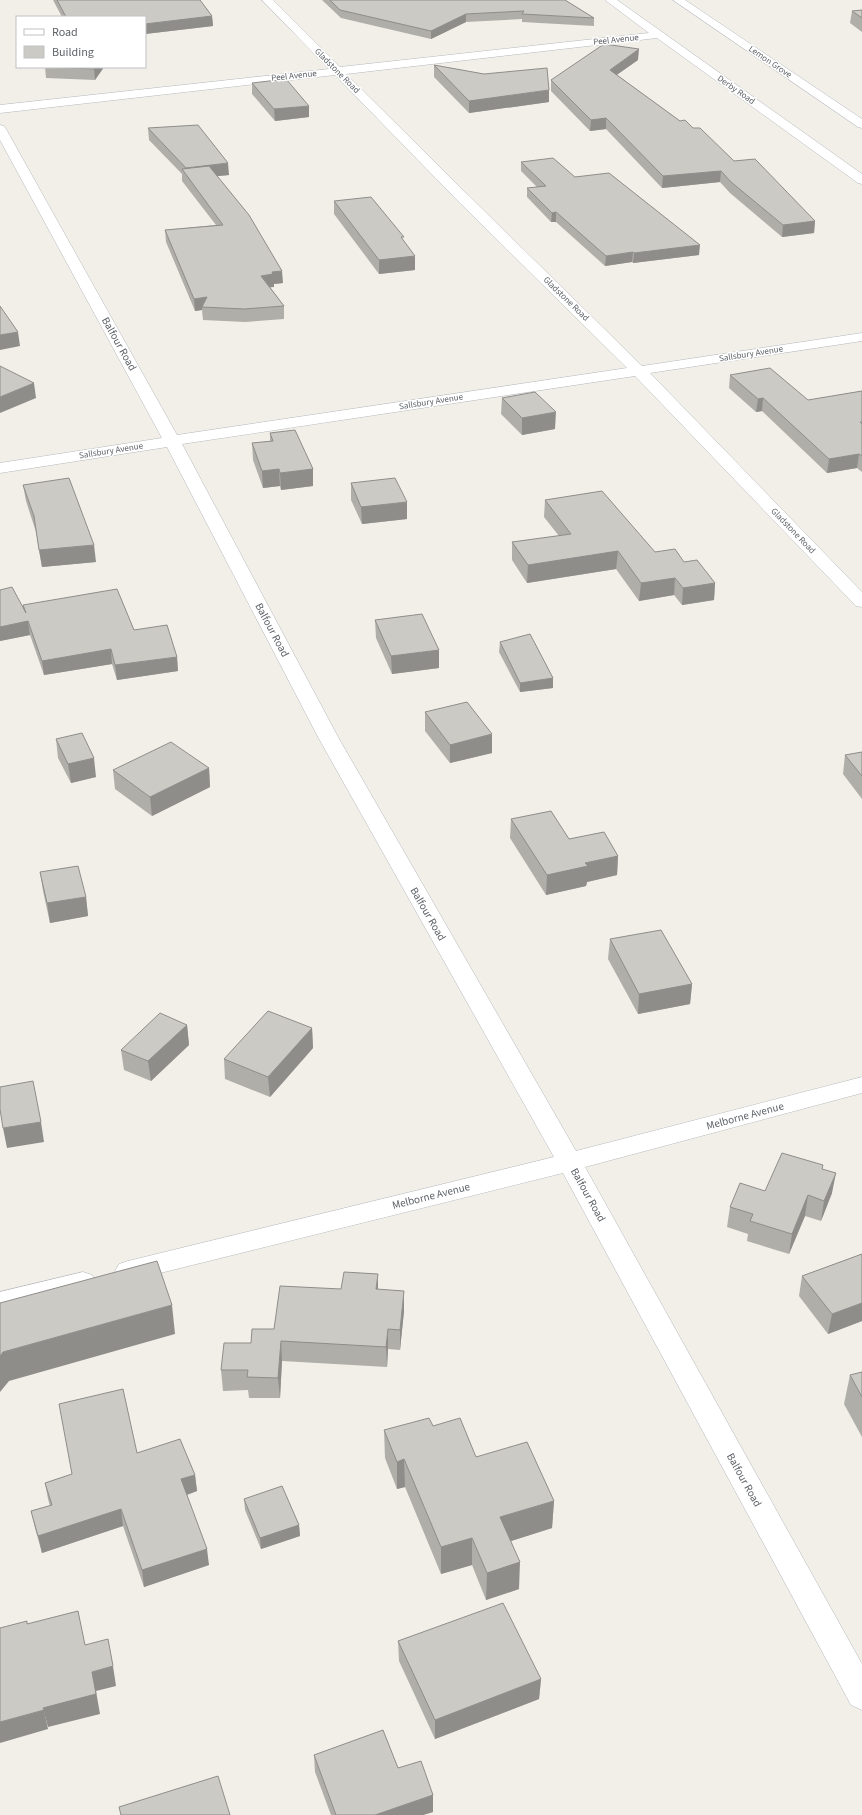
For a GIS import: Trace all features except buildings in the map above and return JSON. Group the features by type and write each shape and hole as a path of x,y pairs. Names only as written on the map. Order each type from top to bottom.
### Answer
{"street":[{"name":"Gladstone Road","path":"267,0 639,371 862,602"},
{"name":"Derby Road","path":"610,0 862,180"},
{"name":"Lemon Grove","path":"678,0 862,124"},
{"name":"Peel Avenue","path":"0,109 659,35"},
{"name":"Balfour Road","path":"0,129 172,441 328,737 570,1162 862,1695"},
{"name":"Sallsbury Avenue","path":"0,468 862,337"},
{"name":"Melborne Avenue","path":"0,1302 570,1162 862,1085"}]}
